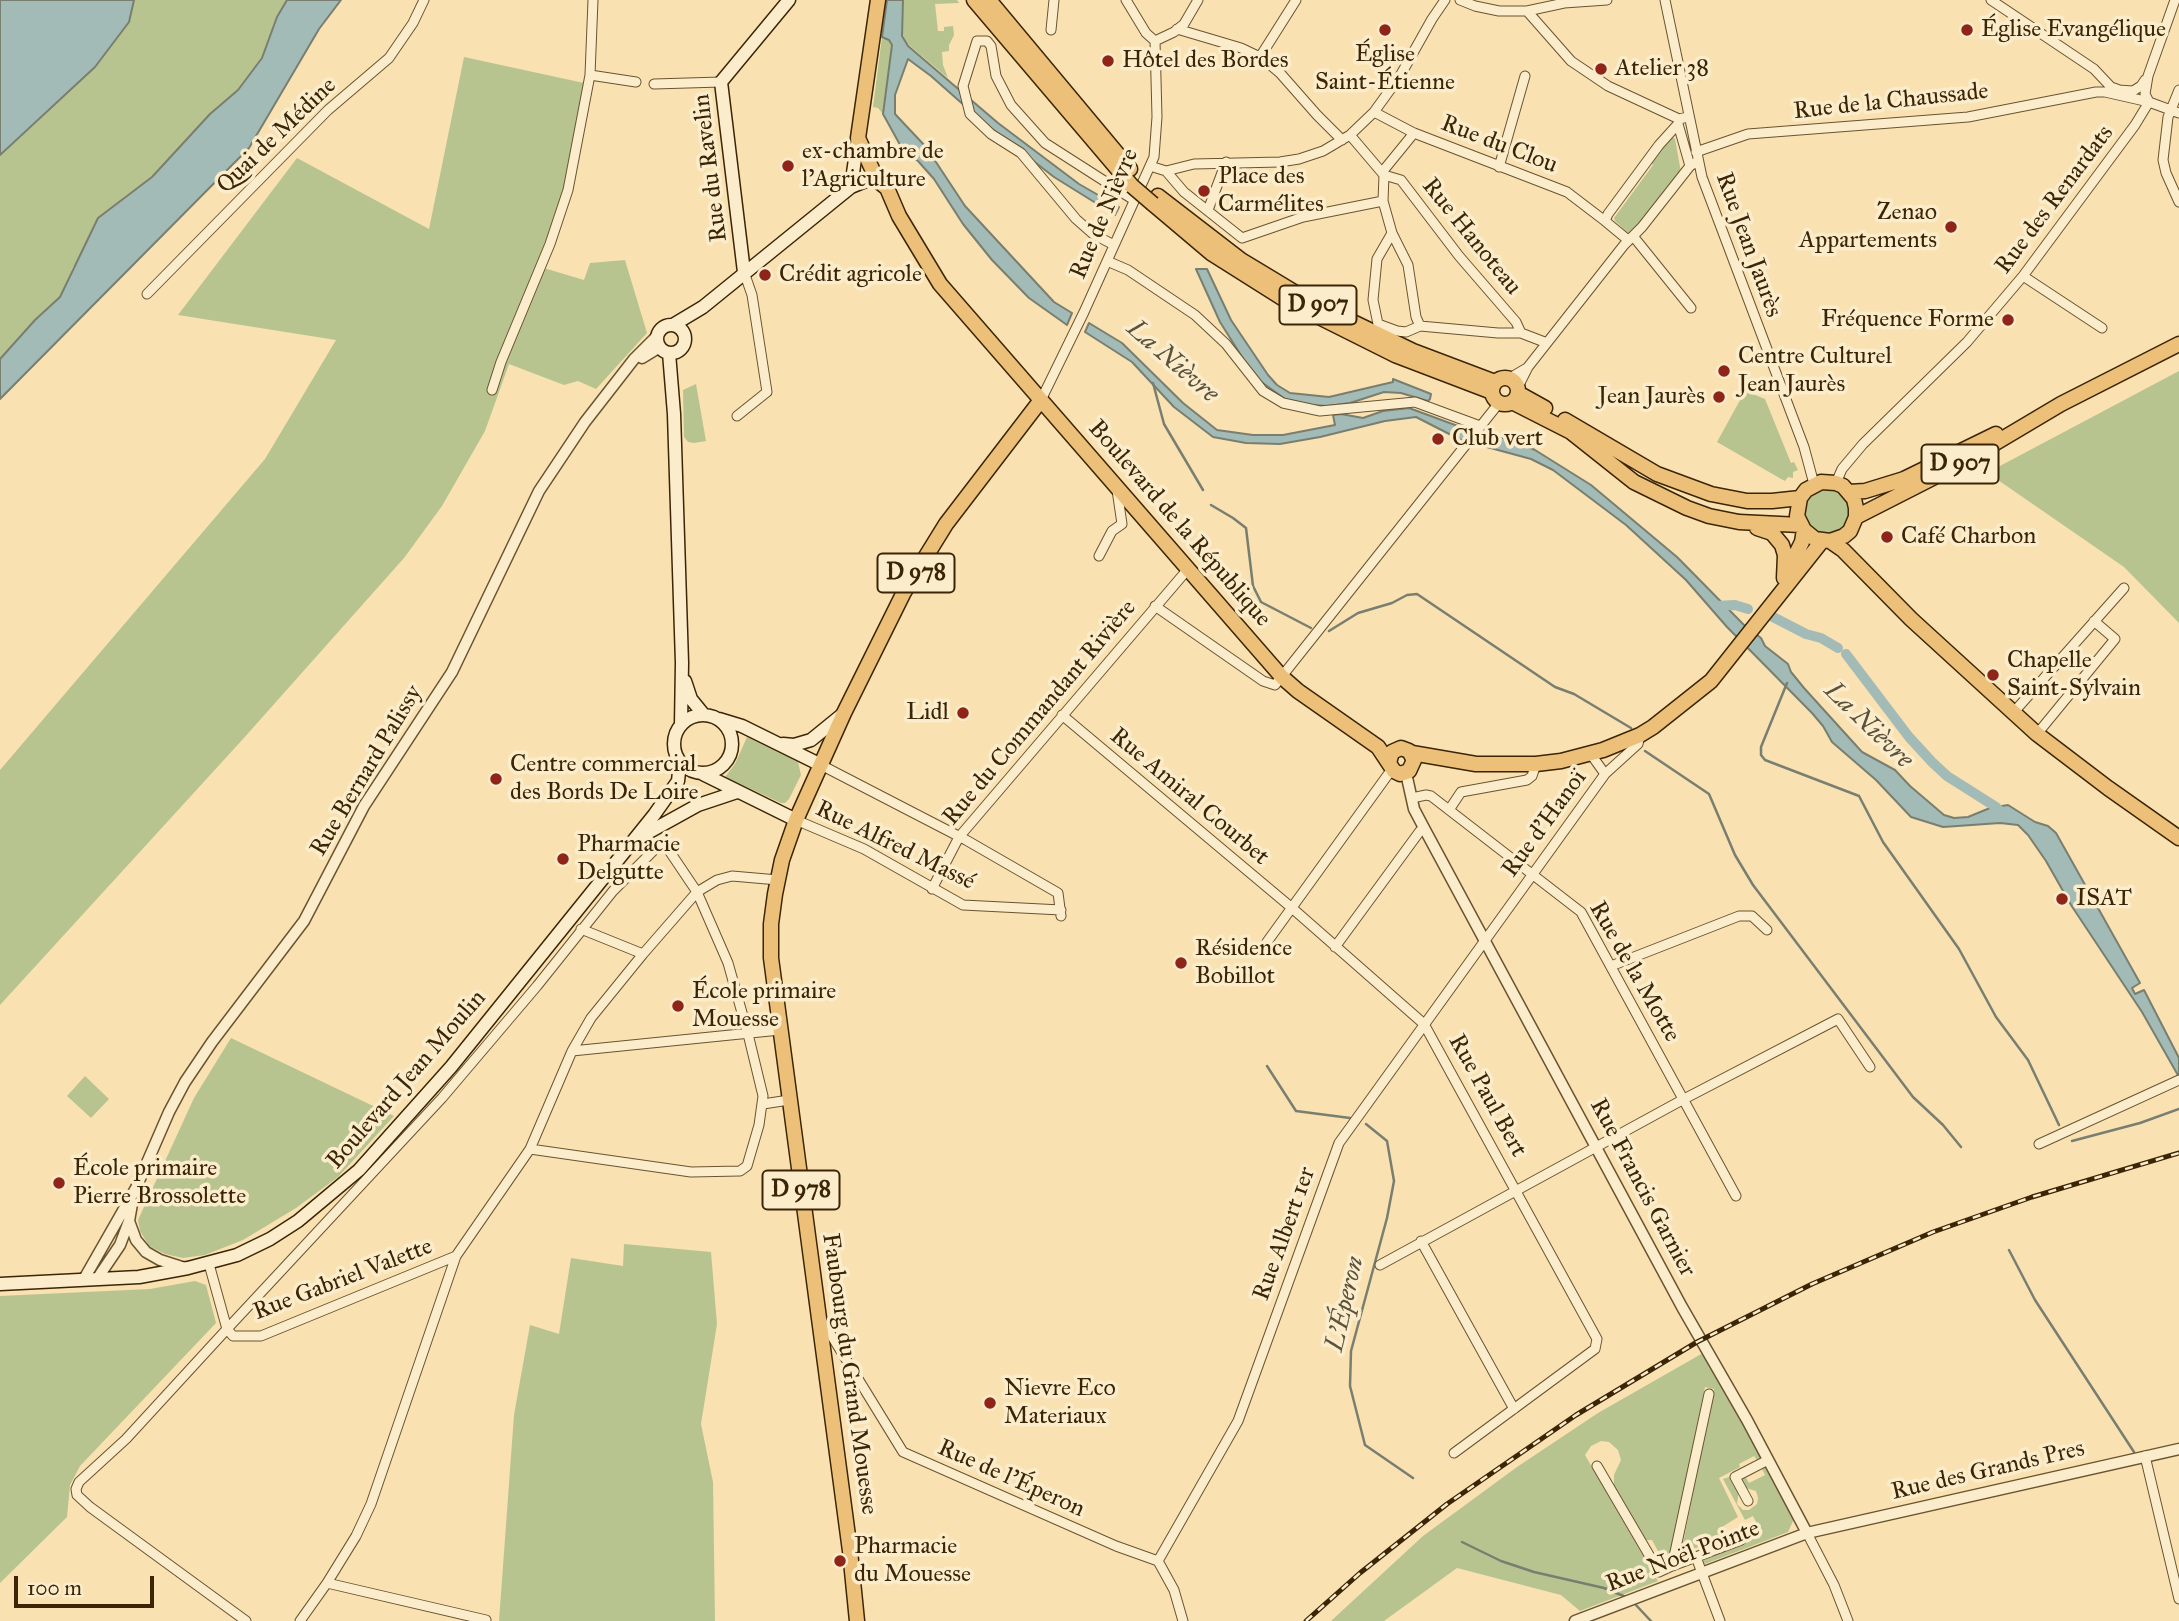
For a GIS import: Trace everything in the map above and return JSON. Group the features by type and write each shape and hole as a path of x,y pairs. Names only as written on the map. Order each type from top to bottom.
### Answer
{"main road":[{"name":"Rue du Ravelin","path":"744,272 721,82 789,0"},
{"path":"851,187 878,0"},
{"name":"D 907","path":"974,0 1135,188 1241,260 1309,301 1413,351 1506,391 1657,474 1711,494 1746,501 1772,502 1800,498"},
{"name":"D 907","path":"989,0 1135,188"},
{"name":"Boulevard de la République","path":"858,138 877,180 887,188 899,216 940,284 1282,677 1298,691 1402,762"},
{"name":"Rue du Ravelin","path":"682,663 674,414 662,329 673,326 703,307 851,187 868,180 877,180"},
{"path":"741,245 762,257"},
{"name":"Rue du Ravelin","path":"666,347 684,346 685,335 703,307"},
{"path":"673,326 680,328 685,335"},
{"name":"D 907","path":"1849,492 1865,491 1904,478 2061,404 2179,344"},
{"name":"D 907","path":"1506,391 1571,432 1613,468 1666,499 1709,516 1739,522 1802,528"},
{"name":"D 978","path":"821,765 904,592 946,524 1041,400"},
{"name":"D 907","path":"1853,524 2061,404"},
{"path":"1874,582 1854,549 1854,499 1836,483 1814,484 1800,498 1797,516 1809,536 1843,550 1874,582 1911,619 2037,734 2100,783 2179,838"},
{"path":"1739,522 1772,533 1779,539 1785,555 1784,578"},
{"path":"1402,762 1451,760 1476,764 1536,764 1590,753 1640,735 1711,681 1826,541 1844,536 1853,524"},
{"path":"1773,603 1799,550 1802,528"},
{"path":"654,815 699,773 719,769 732,746 727,728 709,716 691,697 682,663"},
{"path":"682,663 681,725 674,739 674,748 680,762 691,771 796,820"},
{"path":"779,744 811,740 844,713"},
{"path":"681,725 695,716 709,716 742,726 821,765"},
{"path":"654,815 678,781 680,762"},
{"name":"Faubourg du Grand Mouesse","path":"821,765 796,820 782,860 771,924 771,958 820,1329 830,1349 857,1621"},
{"path":"633,841 698,805 737,792"},
{"name":"Boulevard Jean Moulin","path":"0,1284 139,1277 209,1264 237,1255 298,1222 359,1170 451,1067 654,815"}],"street":[{"name":"Quai de Médine","path":"147,294 328,110 389,58 413,23 424,0"},
{"path":"492,390 569,190 590,75 593,0"},
{"path":"1051,30 1054,0"},
{"path":"1126,0 1146,33 1155,41 1184,24 1198,0"},
{"path":"1260,57 1296,0"},
{"path":"1150,166 1166,171 1194,164 1280,162 1323,151 1346,138 1374,112 1400,76 1445,0"},
{"path":"1460,0 1499,11 1527,11 1564,3 1606,0"},
{"path":"1677,0 1666,3 1682,120 1695,159"},
{"path":"1991,0 2096,71 2106,83 2175,111"},
{"path":"2154,104 2145,94 2148,76 2175,0"},
{"path":"1527,11 1571,61 1608,86 1682,120 1695,159"},
{"name":"Rue Hanoteau","path":"1177,29 1241,48 1260,57 1280,73 1317,115 1384,173 1401,180 1473,274 1516,322 1521,332"},
{"path":"1114,245 1093,234 1076,219 1021,153 991,134 970,114 963,86 977,41 987,41 991,46 996,76 1011,106 1045,143 1135,188"},
{"name":"Rue de Nièvre","path":"1041,400 1107,261 1135,188 1154,157 1157,128 1155,41"},
{"path":"2091,93 2098,81 2096,71"},
{"path":"590,75 636,82"},
{"path":"1499,167 1525,75"},
{"path":"2117,89 2137,89 2148,76"},
{"path":"654,84 721,82"},
{"path":"2179,90 2163,160 2179,202"},
{"name":"Rue de la Chaussade","path":"1695,159 1748,134 1968,117 2091,93 2105,92 2154,104"},
{"name":"Rue des Renardats","path":"1836,483 1842,469 1863,444 1967,342 2023,276 2135,125 2154,104"},
{"name":"Rue du Clou","path":"1374,112 1414,133 1567,192 1605,222 1631,238 1691,308"},
{"path":"1605,222 1620,196 1682,120"},
{"path":"1414,133 1384,173 1383,201 1392,233 1408,265 1416,317 1420,326"},
{"path":"1282,677 1506,391 1695,159"},
{"name":"Rue Jean Jaurès","path":"1695,159 1808,460 1814,484"},
{"path":"1208,210 1226,162"},
{"path":"1166,171 1184,192 1242,238 1303,218 1383,201"},
{"path":"1392,233 1377,259 1373,300 1378,324 1406,332 1420,326 1498,333 1521,332 1547,343"},
{"path":"1107,261 1128,270 1195,316 1226,344 1263,391 1283,402 1320,411 1415,402 1480,426"},
{"path":"737,416 767,392 752,295 744,272"},
{"path":"2023,276 2102,328"},
{"name":"Rue Bernard Palissy","path":"91,1279 185,1083 212,1042 304,921 364,806 452,672 539,491 585,422 626,371 650,351 666,347"},
{"path":"1099,556 1112,531 1122,524 1116,485"},
{"name":"Rue du Commandant Rivière","path":"932,889 959,837 1188,569"},
{"path":"2013,713 2124,588"},
{"name":"Boulevard de la République","path":"1155,606 1269,685 1275,685 1282,677"},
{"path":"2037,734 2115,639 2094,621"},
{"name":"Rue Amiral Courbet","path":"1062,715 1292,908"},
{"name":"Rue d'Hanoï","path":"1485,940 1605,774 1638,744 1640,735"},
{"path":"1590,753 1605,774"},
{"path":"1267,942 1402,762"},
{"name":"Rue Francis Garnier","path":"1402,762 1414,808 1424,828 1707,1353 1768,1460 1834,1585 1848,1621"},
{"name":"Rue d'Hanoï","path":"1450,810 1461,792 1527,780 1532,776 1536,764"},
{"path":"821,765 959,837"},
{"name":"Rue de la Motte","path":"1412,798 1429,795 1581,912 1736,1196"},
{"name":"Rue Alfred Massé","path":"796,820 864,849 963,905 1061,913 1058,893 959,837"},
{"path":"1335,947 1424,828"},
{"path":"227,1329 442,1098 613,891 657,847 666,846 697,892 728,963 748,1034 763,1104 747,1166 740,1171 691,1172 530,1149"},
{"name":"Rue Gabriel Valette","path":"209,1264 227,1329 233,1336 261,1336 456,1256 530,1149 572,1051 591,1018 643,954 697,892 717,880 732,876 778,880"},
{"name":"Rue Paul Bert","path":"1292,908 1424,1024 1517,1189 1598,1342 1595,1349 1514,1409"},
{"path":"1611,965 1739,916 1752,916 1767,930"},
{"path":"581,929 643,954"},
{"name":"Rue Albert 1er","path":"1158,1561 1238,1421 1339,1143 1485,940"},
{"path":"1380,1265 1596,1146 1838,1019 1870,1067"},
{"path":"572,1051 780,1030"},
{"path":"2039,1144 2177,1081"},
{"path":"763,1104 789,1100"},
{"name":"Rue Bernard Palissy","path":"91,1279 116,1253 129,1221 136,1188"},
{"path":"129,1221 136,1240 146,1252 160,1260 188,1268"},
{"path":"1421,1241 1514,1409 1454,1453"},
{"path":"300,1621 356,1536 371,1504 456,1256"},
{"name":"Rue Gabriel Valette","path":"227,1329 126,1439 79,1482 76,1489 77,1495 90,1507 246,1621"},
{"name":"Rue de l'Éperon","path":"830,1349 903,1452 1116,1546 1158,1561"},
{"path":"1672,1566 1709,1394"},
{"name":"Rue des Grands Pres","path":"1807,1534 2179,1449"},
{"path":"2146,1456 2179,1599"},
{"path":"1748,1501 1735,1477 1768,1460"},
{"path":"1597,1466 1659,1572 1741,1540"},
{"name":"Rue Noël Pointe","path":"1574,1621 1807,1534"},
{"path":"1696,1557 1720,1621"},
{"path":"1158,1561 1174,1590 1183,1621"},
{"path":"327,1583 486,1620"}],"green space":[{"path":"134,0 287,0 277,17 262,58 238,90 210,114 152,177 123,198 73,267 60,297 0,359 0,155 129,22"},
{"path":"903,0 957,0 959,3 935,4 938,31 953,26 954,35 949,51 942,52 948,78 904,41 901,23"},
{"path":"882,37 892,45 883,114 873,107"},
{"path":"464,57 584,83 563,193 537,266 584,280 590,263 625,260 647,333 596,389 578,381 564,385 509,364 485,431 442,506 404,558 0,1005 0,770 265,459 336,340 178,315 297,158 429,229"},
{"path":"1671,136 1675,139 1681,172 1643,220 1628,233 1614,218 1653,165 1651,161"},
{"path":"2179,371 2179,623 2124,567 1995,478 1998,467"},
{"path":"696,384 706,441 694,443 688,442 684,437 683,390"},
{"path":"1745,391 1765,399 1791,463 1794,462 1798,470 1793,472 1793,478 1788,477 1785,481 1717,442"},
{"path":"1821,488 1837,488 1852,506 1847,528 1833,535 1818,533 1811,528 1805,513 1809,498"},
{"path":"747,737 798,762 801,775 785,803 725,777 735,764"},
{"path":"231,1038 394,1116 338,1177 296,1208 243,1240 205,1255 183,1258 165,1254 149,1246 140,1231 138,1220 194,1098"},
{"path":"85,1076 109,1099 91,1118 67,1096"},
{"path":"624,1244 711,1252 717,1324 701,1424 713,1482 715,1621 499,1621 514,1415 530,1325 559,1334 571,1258 623,1266"},
{"path":"195,1281 206,1285 216,1323 80,1466 70,1485 67,1517 0,1583 0,1296 150,1289"},
{"path":"1703,1353 1761,1458 1757,1460 1754,1456 1719,1478 1738,1517 1719,1529 1723,1535 1719,1537 1723,1545 1704,1552 1702,1546 1689,1550 1690,1557 1679,1563 1714,1389 1705,1387 1669,1560 1665,1564 1652,1540 1646,1540 1614,1487 1614,1475 1621,1460 1618,1450 1609,1442 1601,1441 1591,1446 1585,1455 1658,1581 1580,1611 1561,1595 1457,1568 1384,1621 1331,1621 1423,1536 1517,1467 1598,1413"},
{"path":"1765,1467 1794,1519 1788,1532 1705,1564 1703,1560 1748,1542 1745,1533 1758,1526 1753,1516 1745,1520 1723,1479 1732,1476 1739,1490 1737,1504 1743,1510 1749,1510 1757,1504 1756,1491 1746,1488 1740,1479 1745,1476 1749,1483 1765,1475 1762,1469"}],"water":[{"path":"0,0 134,0 129,22 95,67 0,155"},
{"path":"287,0 341,0 319,29 249,148 0,399 0,359 60,297 98,218 152,177 210,114 238,90 262,58 277,17"},
{"path":"887,0 903,0 902,36 908,46 998,123 1079,184 1119,207 1115,215 1054,177 908,59 895,95 895,114 926,147 965,206 1054,302 1072,313 1067,325 1029,298 992,260 963,224 934,179 918,161 904,152 883,114 892,45 882,37"},
{"path":"1196,269 1207,269 1231,320 1268,375 1290,393 1329,397 1393,382 1393,379 1431,394 1430,399 1428,401 1401,393 1384,392 1350,403 1328,406 1285,399 1260,381 1249,368 1220,322"},
{"name":"La Nièvre","path":"1089,323 1122,343 1183,403 1217,430 1253,435 1283,435 1335,425 1333,415 1363,418 1383,411 1409,408 1535,450 1591,485 1677,557 1745,626 1761,638 1765,646 1788,664 1804,688 1862,752 1895,770 1944,815 1954,818 1968,817 1990,808 2008,805 2056,833 2140,983 2132,988 2135,994 2144,990 2179,1058 2179,1077 2142,1012 2071,905 2046,861 2018,825 2000,823 1943,827 1911,817 1876,780 1832,742 1812,713 1727,627 1686,580 1626,525 1553,470 1531,459 1461,440 1416,417 1385,421 1280,444 1246,443 1213,437 1174,407 1132,362 1085,332"}],"waterway":[{"path":"1153,383 1164,424 1203,490"},
{"path":"1211,505 1246,528 1253,586 1261,602 1311,628"},
{"path":"1329,631 1358,613 1392,603 1407,595 1417,594 1555,687 1574,694 1631,728"},
{"path":"1717,606 1735,605 1748,609"},
{"path":"1773,617 1838,648"},
{"path":"1846,654 1909,737 1932,762 1947,776 2003,814"},
{"path":"1787,683 1761,747 1761,755 1765,760 1859,796 1883,842 1959,949 1996,1017 2028,1060 2059,1125"},
{"path":"1645,751 1709,794 1735,855 1753,885 1913,1097 1943,1125 1961,1147"},
{"name":"L'Éperon","path":"1267,1066 1296,1111 1350,1118"},
{"path":"2072,1141 2140,1123 2179,1109"},
{"name":"L'Éperon","path":"1366,1124 1387,1141 1394,1181 1387,1218 1351,1351 1350,1386 1365,1445 1413,1478"},
{"path":"2009,1250 2035,1300 2134,1452"},
{"name":"L'Éperon","path":"1462,1542 1501,1561 1534,1572 1604,1588 1626,1597"},
{"name":"L'Éperon","path":"1634,1603 1651,1621"}],"railway":[{"path":"1306,1621 1360,1573 1447,1504 1576,1415 1697,1342 1812,1284 1933,1232 2032,1197 2179,1153"}],"place":[{"name":"Église Saint-Étienne","path":"1385,30"},
{"name":"Église Evangélique","path":"1967,30"},
{"name":"Hôtel des Bordes","path":"1108,61"},
{"name":"Atelier 38","path":"1601,69"},
{"name":"ex-chambre de l'Agriculture","path":"788,166"},
{"name":"Place des Carmélites","path":"1204,191"},
{"name":"Zenao Appartements","path":"1951,227"},
{"name":"Crédit agricole","path":"765,275"},
{"name":"Fréquence Forme","path":"2008,320"},
{"name":"Centre Culturel Jean Jaurès","path":"1724,371"},
{"name":"Jean Jaurès","path":"1719,397"},
{"name":"Club vert","path":"1438,439"},
{"name":"Café Charbon","path":"1887,537"},
{"name":"Chapelle Saint-Sylvain","path":"1993,675"},
{"name":"Lidl","path":"963,713"},
{"name":"Centre commercial des Bords De Loire","path":"496,779"},
{"name":"Pharmacie Delgutte","path":"563,859"},
{"name":"ISAT","path":"2062,899"},
{"name":"Résidence Bobillot","path":"1181,963"},
{"name":"École primaire Mouesse","path":"678,1006"},
{"name":"École primaire Pierre Brossolette","path":"59,1183"},
{"name":"Nievre Eco Materiaux","path":"990,1403"},
{"name":"Pharmacie du Mouesse","path":"840,1561"}]}
